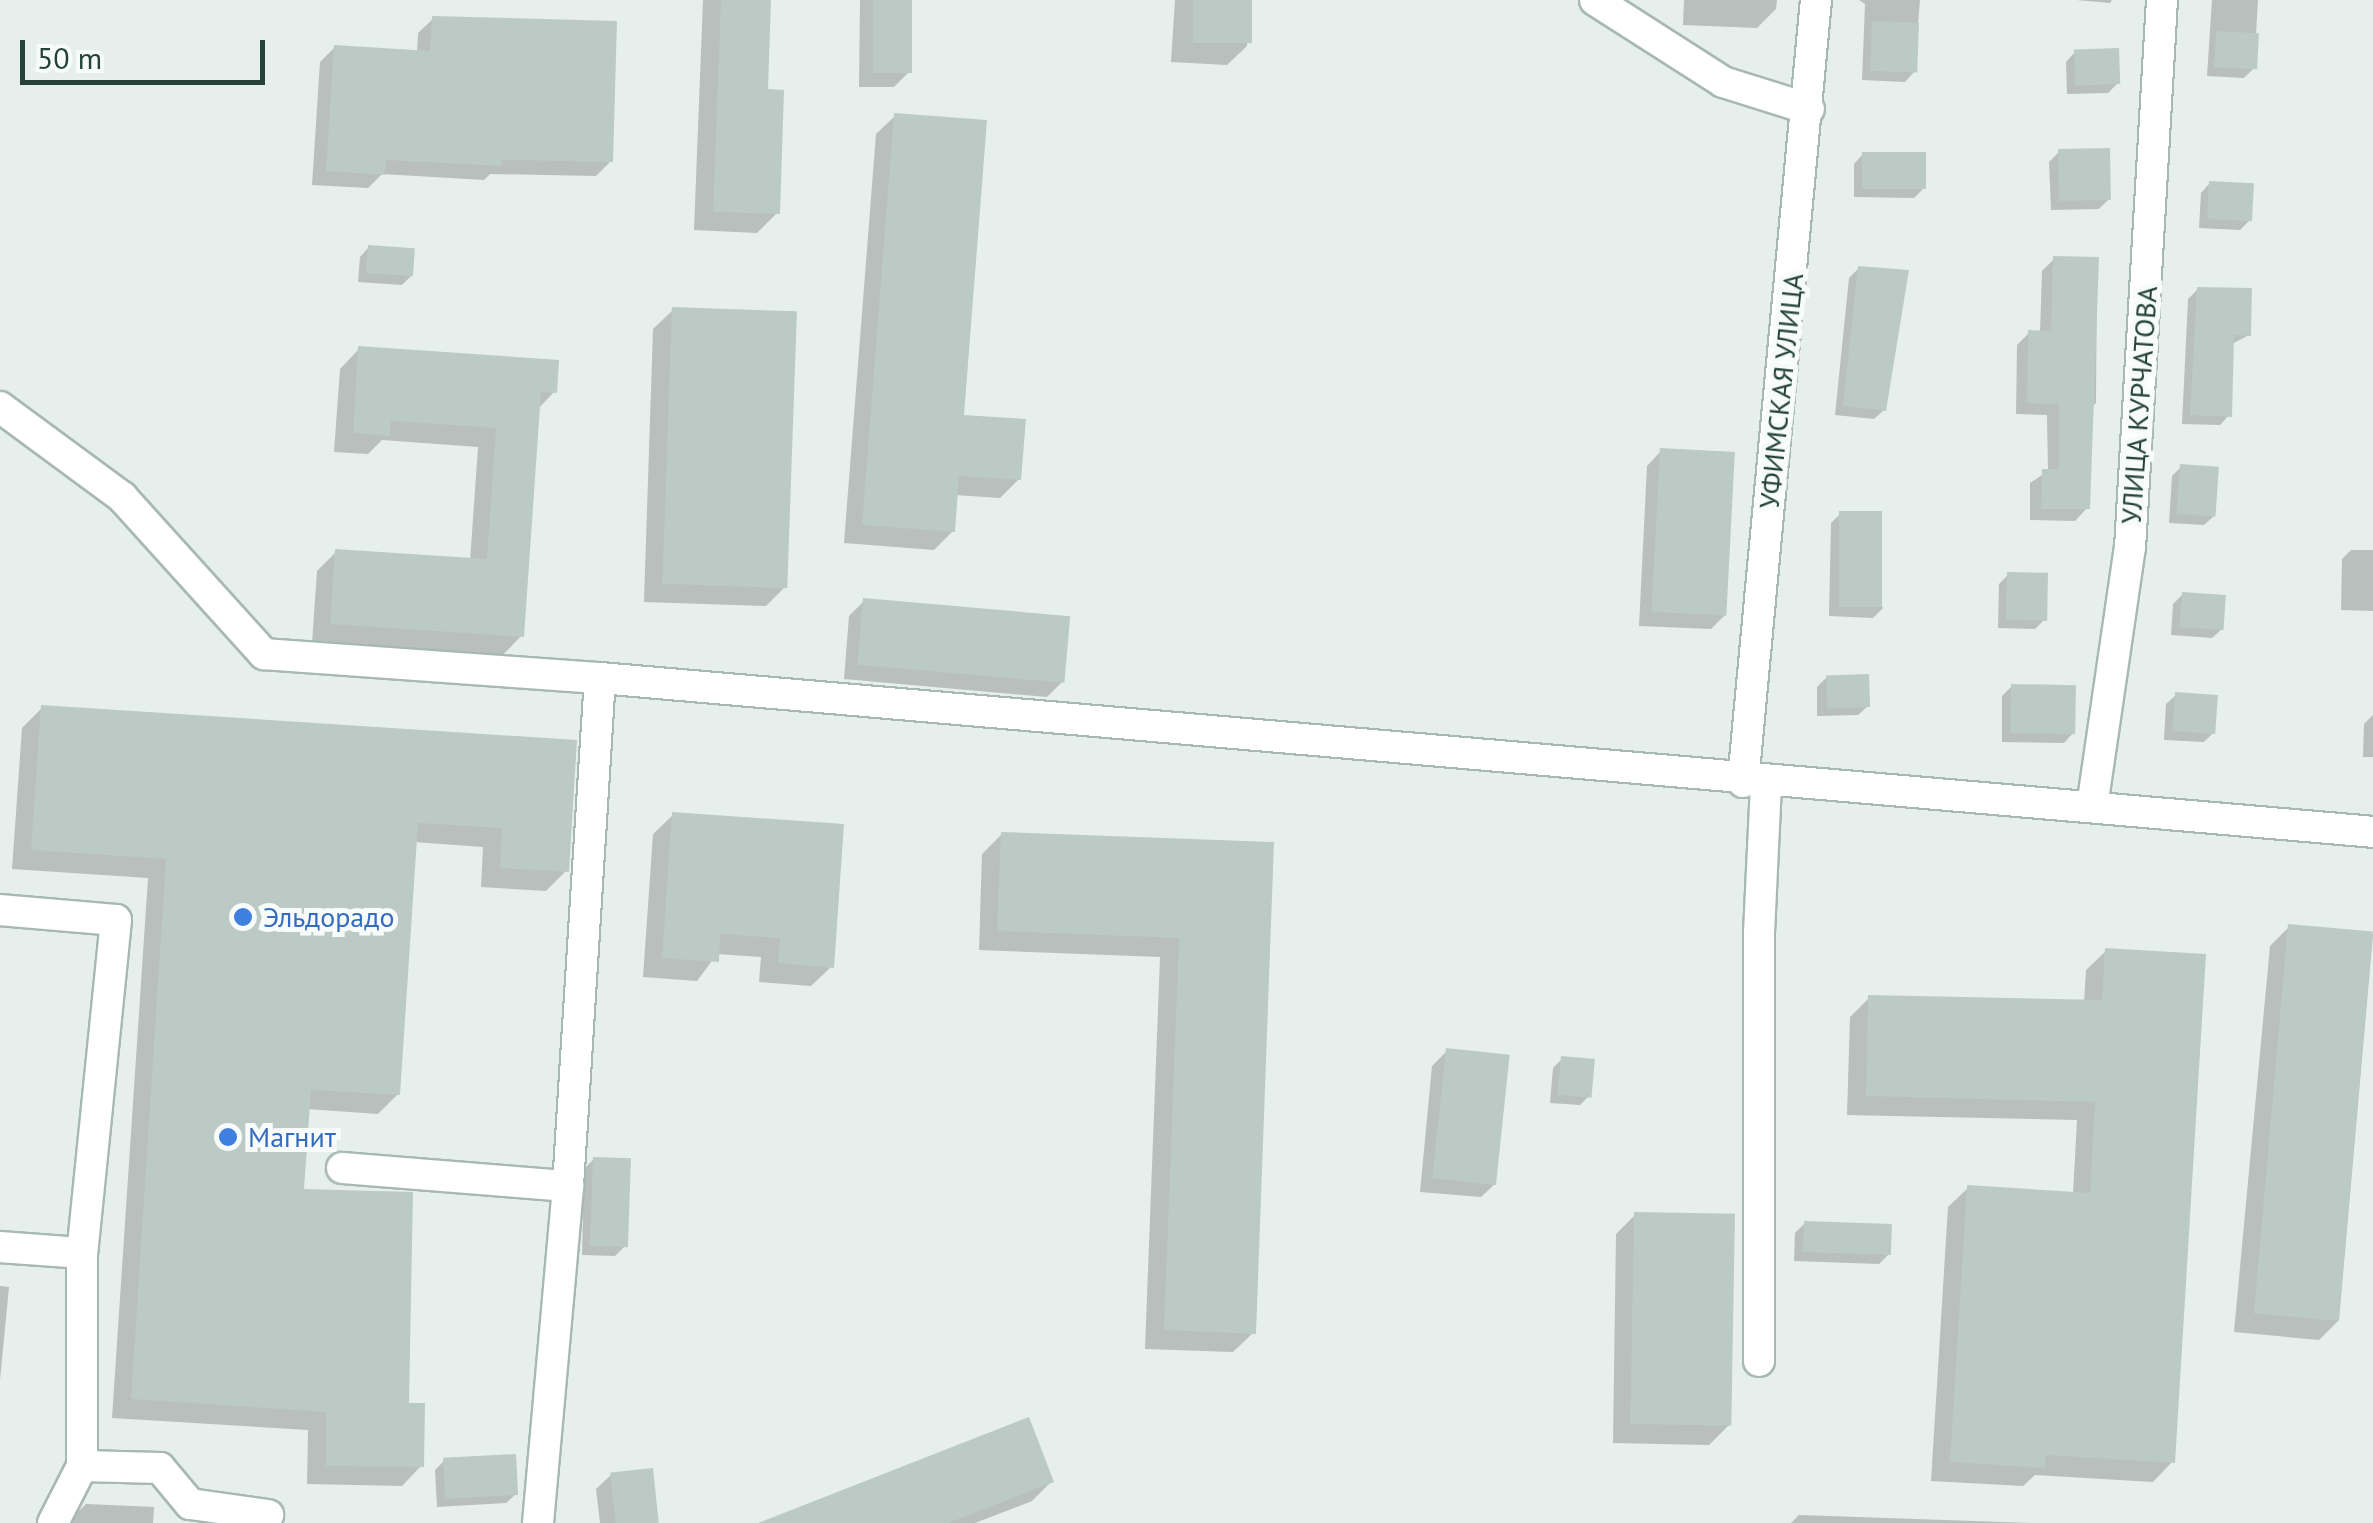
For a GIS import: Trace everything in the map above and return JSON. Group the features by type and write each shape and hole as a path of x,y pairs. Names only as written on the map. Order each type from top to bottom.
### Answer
{"street":[{"path":"1595,0 1723,82 1809,109"},
{"name":"УФИМСКАЯ УЛИЦА","path":"1759,1361 1759,933 1754,783 1816,0"},
{"name":"УЛИЦА КУРЧАТОВА","path":"2092,808 2130,548 2162,0"},
{"path":"0,407 122,497 264,654 600,678 1754,783 2373,832"},
{"path":"538,1523 568,1186 600,678"},
{"path":"0,910 116,920 82,1253 82,1466 52,1523"},
{"path":"342,1168 568,1186"},
{"path":"0,1248 82,1253"},
{"path":"82,1466 160,1468 190,1504 268,1516"}],"building":[{"path":"721,0 771,0 768,89 784,90 780,214 713,212"},
{"path":"873,0 912,0 912,73 873,73"},
{"path":"1193,0 1252,0 1252,43 1193,43"},
{"path":"432,16 617,21 613,162 502,160 502,166 386,160 385,175 326,171 334,45 430,51"},
{"path":"1872,21 1919,23 1917,73 1870,71"},
{"path":"2216,31 2259,33 2257,69 2214,67"},
{"path":"2119,48 2120,84 2075,86 2074,50"},
{"path":"894,113 987,120 964,415 1026,419 1021,480 959,476 955,532 862,525"},
{"path":"2110,148 2111,200 2059,201 2058,149"},
{"path":"1862,152 1926,152 1926,189 1862,189"},
{"path":"2209,181 2254,183 2252,221 2207,219"},
{"path":"368,245 415,248 413,276 366,273"},
{"path":"2053,256 2099,257 2090,509 2041,509 2042,469 2059,469 2059,404 2027,403 2028,330 2051,331"},
{"path":"1858,266 1909,270 1886,411 1843,406"},
{"path":"2197,287 2252,288 2251,336 2234,335 2232,417 2190,415"},
{"path":"672,307 797,311 787,588 662,584"},
{"path":"358,346 559,360 557,393 541,392 524,637 330,624 335,549 487,559 496,428 391,421 390,436 353,433"},
{"path":"1660,448 1735,452 1726,616 1651,612"},
{"path":"2180,464 2219,467 2215,517 2177,514"},
{"path":"1839,511 1882,511 1882,607 1839,607"},
{"path":"2007,572 2048,573 2047,621 2006,620"},
{"path":"2182,592 2226,595 2223,630 2180,627"},
{"path":"863,598 1070,616 1064,683 857,665"},
{"path":"1869,674 1870,707 1827,708 1826,676"},
{"path":"2011,684 2076,685 2075,734 2010,733"},
{"path":"2175,692 2218,695 2215,734 2172,731"},
{"path":"41,705 577,740 569,872 500,868 502,828 418,823 400,1095 311,1090 304,1189 413,1192 409,1403 425,1403 424,1467 326,1466 326,1412 131,1399 166,859 31,850"},
{"path":"672,812 844,824 834,968 778,963 780,938 720,934 719,962 662,958"},
{"path":"1001,832 1274,842 1256,1334 1164,1330 1179,938 997,931"},
{"path":"2288,924 2373,931 2339,1321 2254,1314"},
{"path":"2105,948 2206,954 2175,1463 2046,1455 2045,1468 1950,1462 1967,1185 2090,1193 2095,1102 1866,1096 1868,995 2102,1000"},
{"path":"1446,1048 1510,1055 1496,1185 1432,1178"},
{"path":"1561,1056 1595,1059 1591,1098 1558,1095"},
{"path":"593,1157 631,1158 628,1247 590,1246"},
{"path":"1634,1212 1735,1214 1731,1426 1630,1424"},
{"path":"1804,1221 1892,1224 1891,1255 1803,1252"},
{"path":"1029,1417 1054,1482 948,1523 758,1523"},
{"path":"516,1454 518,1495 445,1499 443,1458"},
{"path":"653,1468 659,1523 616,1523 610,1472"}],"place":[{"name":"Эльдорадо","path":"243,917"},
{"name":"Магнит","path":"228,1137"}]}
